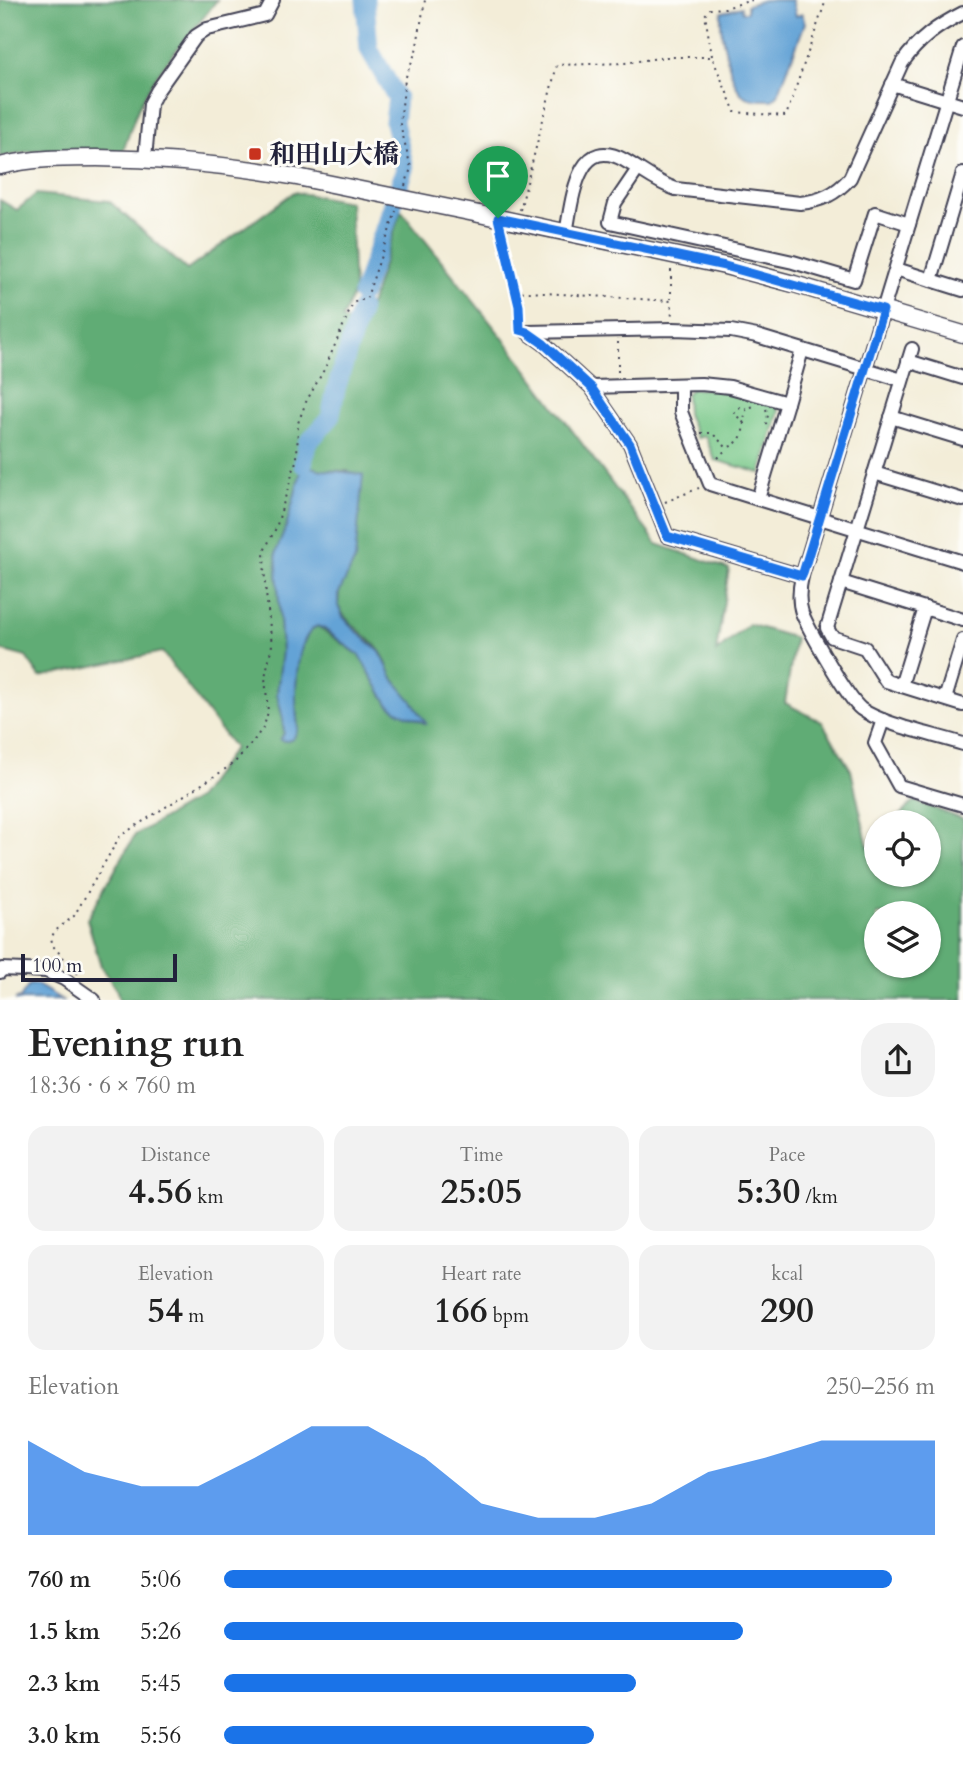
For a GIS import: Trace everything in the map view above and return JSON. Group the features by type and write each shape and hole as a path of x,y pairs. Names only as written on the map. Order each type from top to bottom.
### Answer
{"street":[{"path":"145,159 150,104 196,36 206,29 265,15 273,0"},
{"path":"566,233 578,177 588,161 604,155 614,156 660,184 676,189 800,203 816,201 841,188 850,178 902,63 913,47 942,23 963,13"},
{"path":"963,47 798,595 802,613 850,698 860,708 883,720 963,744"},
{"path":"892,84 963,106"},
{"path":"0,166 29,159 145,159 250,168 670,255 794,284 963,334"},
{"path":"638,169 615,203 610,222 793,262 854,281 875,214 909,224"},
{"path":"930,280 963,173"},
{"path":"896,269 963,290"},
{"path":"527,332 673,329 731,331 902,380"},
{"path":"527,332 591,387 630,444 667,536 802,576"},
{"path":"758,499 802,350"},
{"path":"963,378 910,355 827,628 832,638 865,648 886,681 963,705"},
{"path":"681,385 681,412 710,484 963,562"},
{"path":"591,387 730,387 787,403"},
{"path":"891,417 963,439"},
{"path":"874,473 963,500"},
{"path":"841,582 963,620"},
{"path":"901,686 925,608"},
{"path":"945,699 963,640"},
{"path":"883,720 875,743 899,786 963,805"},
{"path":"0,972 2,969 46,971 64,979 94,1000"}],"path":[{"path":"401,197 411,168 400,124 405,79 416,51 425,0"},
{"path":"723,0 725,8"},
{"path":"751,0 725,8 710,9 705,15 712,57 735,112 786,116 826,0"},
{"path":"516,222 557,65 625,63 666,57 712,57"},
{"path":"82,978 53,946 51,938 55,931 74,916 120,836 235,762 264,726 268,712 265,677 272,645 264,551 276,528 297,458 298,423 306,402 325,368 353,303 366,300 397,210"},
{"path":"498,218 513,291 519,306 520,330 527,332"},
{"path":"670,255 673,329"},
{"path":"513,291 671,301"},
{"path":"617,330 618,386"},
{"path":"745,423 734,413 740,407 757,405"},
{"path":"718,458 742,436 747,408"},
{"path":"765,408 768,415 766,424"},
{"path":"690,436 712,433 727,448"},
{"path":"655,506 710,484"}],"green space":[{"path":"0,0 217,0 153,82 138,108 123,151 42,149 0,157"},
{"path":"294,192 350,202 354,291 342,319 363,327 401,210 510,347 657,544 729,569 716,652 749,624 795,638 785,703 822,722 851,770 864,829 864,887 941,887 941,811 963,819 963,1000 119,1000 117,991 101,966 87,919 135,835 198,798 234,748 162,652 40,677 26,657 0,650 0,200 17,210 36,194 109,201 187,270","holes":["303,464 316,470 348,471 338,606 347,619 380,651 393,677 424,723 388,704 359,655 317,626 309,633 299,658 296,689 298,729 293,739 281,740 284,733 283,719 277,694 282,651 276,552 286,527"]},
{"path":"691,389 716,389 775,405 779,411 761,473 715,460 705,436 697,438 687,414 686,394"},
{"path":"914,801 938,810 905,810"}],"water":[{"path":"764,0 792,0 796,16 802,14 805,23 778,95 772,100 751,98 740,92 729,65 721,29 722,12 741,7 742,12 747,12 747,5"},
{"path":"303,464 318,469 363,475 355,560 338,595 338,606 353,628 380,652 394,680 426,723 399,712 388,704 359,655 317,626 309,633 299,658 296,689 298,729 293,739 280,740 284,733 277,694 282,651 276,552 286,527"},
{"path":"36,984 62,1000 15,1000 20,998 29,985"}],"waterway":[{"path":"362,294 405,169 394,122 397,98 369,49 365,0"},
{"path":"303,464 307,444 330,418 336,389 361,309"}],"place":[{"name":"和田山大橋","path":"255,154"}],"route":[{"path":"498,218 725,266 883,310 802,576 667,536 630,444 591,387 544,344 520,330 519,306 498,229 498,218"}]}
